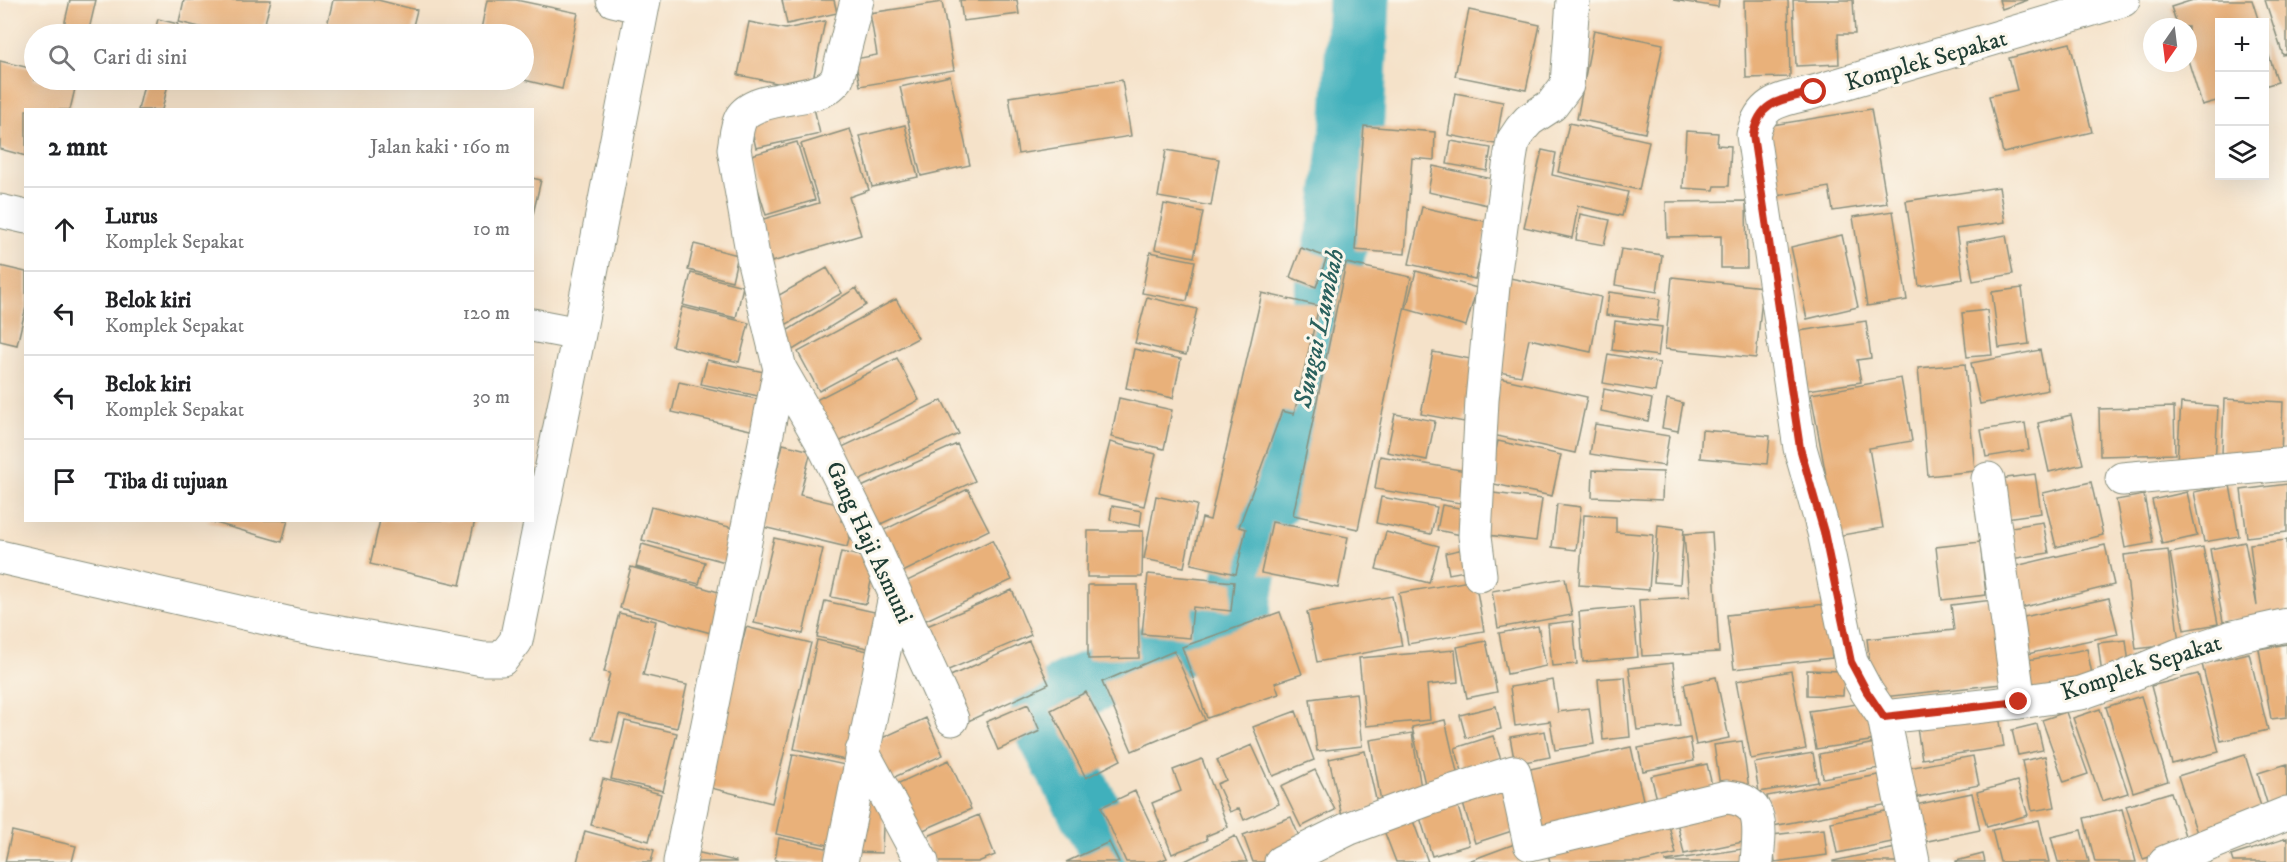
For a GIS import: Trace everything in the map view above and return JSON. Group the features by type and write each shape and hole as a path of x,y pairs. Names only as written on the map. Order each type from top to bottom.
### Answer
{"street":[{"path":"680,862 780,369 752,251 734,149 737,131 742,117 752,106 813,94 828,88 837,79 857,0"},
{"path":"1480,575 1475,536 1482,400 1493,286 1510,159 1513,141 1521,129 1529,120 1552,105 1567,85 1573,0"},
{"name":"Komplek Sepakat","path":"2123,0 1773,103 1761,113 1756,123 1753,135 1800,448 1824,532 1851,662 1884,717 2081,693 2233,637 2287,625"},
{"path":"0,557 297,625 483,659 502,659 516,641 579,334 633,2"},
{"path":"0,211 24,217"},
{"path":"534,324 579,334"},
{"name":"Gang Haji Asmuni","path":"780,369 822,442 874,547 952,719"},
{"path":"2122,479 2287,464"},
{"path":"1988,479 2019,702"},
{"path":"841,862 895,596"},
{"path":"1884,717 1914,862"},
{"path":"862,751 922,862"},
{"path":"1281,862 1350,828 1428,799 1514,772 1530,844 1726,797 1740,798 1748,801 1757,812 1759,828 1757,862"},
{"path":"2164,862 2287,813"}],"building":[{"path":"70,0 96,0 90,24 64,24"},
{"path":"184,0 271,0 265,24 187,24 179,22"},
{"path":"333,0 378,0 417,10 414,24 327,24"},
{"path":"487,0 516,0 578,13 562,89 534,82 534,24 482,24"},
{"path":"782,0 834,0 837,13 787,24"},
{"path":"960,0 1017,0 1019,14 963,21"},
{"path":"1673,0 1719,0 1718,7"},
{"path":"1744,0 1788,0 1790,77 1746,78"},
{"path":"1793,0 1853,0 1855,34 1838,34 1839,64 1796,66"},
{"path":"1999,0 2028,0 2002,9"},
{"path":"2193,0 2252,0 2258,18 2215,18 2215,101 2202,105 2192,72 2197,72 2197,18 2175,18 2171,7"},
{"path":"2265,0 2287,0 2287,54 2283,55"},
{"path":"942,2 954,70 860,86 855,59 877,55 870,13"},
{"path":"1469,10 1540,25 1526,90 1455,76"},
{"path":"158,19 178,24 157,24"},
{"path":"825,21 811,90 738,75 749,22 785,29"},
{"path":"1594,30 1663,44 1645,133 1577,119"},
{"path":"2070,43 2092,132 2003,153 1989,96 2017,90 2009,58"},
{"path":"2269,56 2278,82 2269,85"},
{"path":"0,61 24,67 24,90 75,90 70,108 24,108 24,155 0,149"},
{"path":"950,76 970,165 921,176 900,87"},
{"path":"1122,80 1131,136 1018,154 1009,97"},
{"path":"143,90 167,90 162,108 138,108"},
{"path":"1455,93 1503,102 1496,144 1448,135"},
{"path":"814,108 820,134 756,148 750,123"},
{"path":"1871,109 1887,203 1833,211 1829,187 1772,197 1760,127"},
{"path":"1569,123 1649,141 1639,190 1558,172"},
{"path":"905,125 918,177 872,187 860,136"},
{"path":"1364,126 1435,132 1434,160 1412,158 1405,254 1355,250"},
{"path":"850,129 869,190 849,197 861,235 772,262 760,220 819,203 801,144"},
{"path":"1686,131 1718,133 1717,145 1731,146 1729,186 1715,186 1714,190 1683,188"},
{"path":"1451,141 1491,148 1487,171 1447,164"},
{"path":"797,142 815,200 766,215 748,156"},
{"path":"1166,150 1219,159 1211,206 1158,197"},
{"path":"1542,150 1556,153 1552,175 1628,192 1622,216 1578,206 1572,238 1524,227"},
{"path":"1433,166 1493,179 1488,205 1428,192"},
{"path":"534,178 541,180 534,210"},
{"path":"1999,187 2005,222 1956,229 1963,279 1919,286 1906,201"},
{"path":"1746,201 1747,268 1721,268 1721,236 1667,237 1666,202"},
{"path":"1164,204 1203,212 1194,257 1155,249"},
{"path":"1422,207 1488,222 1475,279 1409,264"},
{"path":"1893,211 1907,300 1867,306 1853,217"},
{"path":"1580,214 1610,220 1604,245 1576,240"},
{"path":"1842,235 1858,307 1807,319 1791,247"},
{"path":"2006,235 2013,274 1973,281 1966,242"},
{"path":"694,244 738,255 732,281 688,270"},
{"path":"1301,248 1327,257 1316,287 1290,277"},
{"path":"1621,249 1662,255 1657,292 1615,285"},
{"path":"1150,252 1195,261 1187,301 1142,293"},
{"path":"1346,263 1411,277 1358,529 1293,515"},
{"path":"0,266 24,272 24,315 17,345 0,341"},
{"path":"827,268 842,293 780,328 765,303"},
{"path":"1416,271 1477,288 1466,326 1406,309"},
{"path":"691,273 743,286 736,318 683,305"},
{"path":"1505,277 1601,297 1591,352 1529,339 1521,376 1487,370"},
{"path":"1672,277 1763,287 1756,358 1665,349"},
{"path":"856,288 866,305 791,351 780,335"},
{"path":"2022,288 2029,344 1999,348 1992,292"},
{"path":"1609,292 1660,299 1657,321 1606,315"},
{"path":"1262,293 1319,306 1294,414 1282,411 1239,527 1246,529 1236,574 1191,564 1202,518 1210,520"},
{"path":"1147,297 1197,309 1186,355 1135,343"},
{"path":"896,299 918,338 819,391 798,352"},
{"path":"682,307 749,323 739,362 672,346"},
{"path":"1987,310 1992,355 1967,357 1962,313"},
{"path":"1615,321 1662,327 1658,356 1612,350"},
{"path":"1866,321 1871,358 1857,360 1861,382 1808,390 1799,331"},
{"path":"1134,349 1181,359 1173,398 1126,388"},
{"path":"2040,350 2048,390 1980,404 1971,363"},
{"path":"1433,352 1476,360 1464,422 1421,414"},
{"path":"1608,354 1660,363 1655,392 1603,383"},
{"path":"897,358 919,400 837,443 814,401"},
{"path":"707,360 769,373 763,397 701,384"},
{"path":"1965,364 1975,471 1928,476 1918,368"},
{"path":"1500,378 1587,397 1575,453 1488,434"},
{"path":"1901,378 1912,441 1869,448 1883,528 1837,536 1811,394"},
{"path":"679,382 766,401 759,432 672,412"},
{"path":"1604,389 1652,399 1648,421 1601,411"},
{"path":"1119,398 1172,410 1164,449 1111,437"},
{"path":"1667,399 1683,403 1678,431 1662,428"},
{"path":"2224,399 2283,402 2281,456 2222,454"},
{"path":"942,400 959,434 856,482 840,448"},
{"path":"2181,403 2218,406 2215,464 2177,461"},
{"path":"2174,407 2175,454 2100,456 2099,409"},
{"path":"1395,414 1435,421 1427,460 1387,452"},
{"path":"2071,415 2083,464 2049,472 2038,423"},
{"path":"2025,423 2029,450 1986,457 1981,430"},
{"path":"1595,424 1669,436 1664,466 1590,454"},
{"path":"1702,430 1770,436 1767,464 1700,458"},
{"path":"1498,441 1561,455 1552,496 1489,483"},
{"path":"1110,442 1156,454 1144,506 1097,495"},
{"path":"783,444 811,451 800,495 845,506 841,521 853,523 847,547 763,527"},
{"path":"957,444 975,481 874,527 857,489"},
{"path":"1380,456 1472,472 1466,504 1375,489"},
{"path":"1593,470 1663,472 1662,500 1592,497"},
{"path":"2035,474 2041,513 2006,518 2000,479"},
{"path":"2091,482 2103,535 2056,547 2043,493"},
{"path":"2287,484 2287,532 2247,537 2241,490"},
{"path":"2230,485 2239,536 2204,542 2194,492"},
{"path":"968,489 989,530 903,572 882,531"},
{"path":"1485,492 1542,499 1536,541 1480,534"},
{"path":"2187,492 2197,536 2162,544 2152,500"},
{"path":"2144,495 2153,543 2125,548 2116,500"},
{"path":"1156,496 1197,505 1184,567 1144,559"},
{"path":"1381,497 1437,507 1431,534 1376,523"},
{"path":"1557,504 1581,507 1576,550 1552,547"},
{"path":"1442,505 1471,510 1466,536 1437,530"},
{"path":"1112,506 1142,511 1140,526 1110,520"},
{"path":"651,507 741,530 733,564 642,540"},
{"path":"1584,515 1616,517 1616,532 1653,535 1649,590 1579,585"},
{"path":"212,522 287,522 282,542"},
{"path":"380,522 475,522 460,585 370,564"},
{"path":"1272,522 1348,537 1338,588 1261,573"},
{"path":"2043,522 2049,553 2011,559 2005,528"},
{"path":"1658,525 1684,528 1680,584 1654,582"},
{"path":"1088,531 1143,531 1142,577 1087,577"},
{"path":"1386,532 1439,546 1429,583 1376,569"},
{"path":"1712,532 1719,652 1642,656 1639,600 1689,597 1684,534"},
{"path":"774,538 823,549 803,634 754,623"},
{"path":"992,540 1012,580 922,622 903,583"},
{"path":"2287,540 2287,612 2223,622 2210,549 2245,542 2257,606 2250,544"},
{"path":"1980,542 1986,595 1942,600 1936,547"},
{"path":"642,544 705,562 699,584 636,567"},
{"path":"2105,545 2114,585 2016,609 2007,568"},
{"path":"1473,547 1476,569 1449,574 1445,553"},
{"path":"2203,547 2218,624 2184,630 2170,553"},
{"path":"2168,550 2179,644 2136,649 2124,555"},
{"path":"841,552 876,559 866,604 831,597"},
{"path":"631,567 729,595 718,635 620,608"},
{"path":"1148,574 1234,582 1231,611 1193,607 1190,638 1142,634"},
{"path":"1565,578 1572,615 1498,628 1492,591"},
{"path":"1475,580 1484,631 1408,644 1399,593"},
{"path":"1088,585 1138,585 1139,658 1088,659"},
{"path":"1012,590 1031,635 946,671 927,626"},
{"path":"1392,596 1402,646 1317,662 1307,612"},
{"path":"2109,598 2118,634 2023,655 2015,619"},
{"path":"2001,599 2011,683 1874,698 1867,639 1954,630 1951,605"},
{"path":"825,601 879,613 872,649 817,637"},
{"path":"1826,604 1832,658 1734,669 1727,615"},
{"path":"1633,607 1638,657 1583,662 1579,612"},
{"path":"1280,612 1302,674 1275,683 1279,694 1207,718 1182,647"},
{"path":"619,613 656,621 643,675 687,685 677,728 619,715 612,743 593,739 610,673 604,672"},
{"path":"1573,621 1577,664 1552,666 1548,624"},
{"path":"1538,626 1546,666 1507,674 1499,633"},
{"path":"746,627 811,643 772,803 707,787"},
{"path":"817,640 873,652 850,761 794,749"},
{"path":"2126,640 2130,672 2102,675 2098,643"},
{"path":"1029,641 1049,684 966,722 946,678"},
{"path":"1486,641 1497,692 1467,698 1457,647"},
{"path":"2287,644 2287,717 2271,719 2259,649"},
{"path":"2087,649 2094,684 2028,696 2022,661"},
{"path":"1455,650 1458,682 1427,685 1430,720 1366,726 1359,658"},
{"path":"1174,651 1205,720 1132,751 1102,682"},
{"path":"2249,653 2268,730 2221,741 2202,664"},
{"path":"1673,663 1680,726 1637,730 1629,668"},
{"path":"1807,670 1844,671 1843,696 1807,695"},
{"path":"1791,671 1806,749 1751,759 1736,681"},
{"path":"2198,674 2219,752 2172,764 2151,686"},
{"path":"1625,677 1630,737 1603,740 1598,679"},
{"path":"1716,677 1729,738 1696,745 1684,684"},
{"path":"1553,680 1558,712 1589,708 1594,744 1555,750 1550,721 1515,726 1510,687"},
{"path":"1086,692 1121,760 1086,778 1051,710"},
{"path":"1356,693 1362,746 1317,751 1310,699"},
{"path":"2141,696 2168,781 2133,792 2106,707"},
{"path":"1871,702 1876,740 1816,749 1809,711"},
{"path":"1028,704 1040,731 998,750 986,722"},
{"path":"1496,706 1501,729 1466,738 1460,715"},
{"path":"1998,709 2004,747 1922,759 1916,722"},
{"path":"2100,709 2128,793 2102,801 2073,718"},
{"path":"1296,711 1314,760 1273,776 1253,727"},
{"path":"2066,712 2088,774 2064,782 2042,720"},
{"path":"926,718 943,755 888,780 871,743"},
{"path":"1445,720 1460,785 1427,793 1412,727"},
{"path":"625,721 677,733 663,791 611,779"},
{"path":"2037,724 2043,750 2018,755 2012,730"},
{"path":"1545,731 1550,757 1515,764 1510,737"},
{"path":"1412,733 1422,794 1381,801 1370,740"},
{"path":"1493,736 1504,769 1465,781 1455,748"},
{"path":"1690,738 1694,761 1643,771 1638,748"},
{"path":"1742,741 1749,789 1721,793 1714,745"},
{"path":"1875,743 1880,768 1823,778 1819,754"},
{"path":"1252,745 1279,804 1244,820 1239,808 1230,812 1217,784 1226,780 1217,760"},
{"path":"1631,747 1646,813 1536,837 1521,771"},
{"path":"1365,751 1378,808 1342,816 1329,759"},
{"path":"1813,753 1818,782 1759,792 1754,763"},
{"path":"793,754 850,766 833,846 776,834"},
{"path":"2245,755 2264,816 2198,836 2178,776"},
{"path":"1973,756 1979,785 1914,798 1908,768"},
{"path":"2045,756 2055,807 2032,811 2022,761"},
{"path":"1202,759 1228,827 1206,836 1207,840 1172,854 1152,803 1181,791 1173,770"},
{"path":"949,760 971,809 912,835 890,787"},
{"path":"1707,764 1714,794 1659,807 1651,776"},
{"path":"2287,764 2287,800 2268,806 2258,773"},
{"path":"1315,770 1335,810 1301,827 1281,786"},
{"path":"1889,773 1894,803 1773,826 1767,796"},
{"path":"603,779 661,794 649,841 591,825"},
{"path":"1503,781 1518,829 1475,843 1460,794"},
{"path":"2017,781 2028,815 1987,827 1977,792"},
{"path":"1135,791 1167,858 1157,862 1126,862 1101,807"},
{"path":"2171,792 2188,845 2143,859 2126,806"},
{"path":"1972,793 1980,830 1923,842 1915,805"},
{"path":"857,797 884,798 882,853 854,852"},
{"path":"1456,800 1469,845 1432,856 1418,811"},
{"path":"1740,805 1748,841 1684,854 1676,817"},
{"path":"1895,809 1902,840 1837,853 1831,822"},
{"path":"2122,809 2136,862 2095,862 2084,818"},
{"path":"979,815 995,855 978,862 933,862 923,838"},
{"path":"1291,817 1303,846 1264,862 1253,862 1243,835"},
{"path":"1667,817 1676,854 1641,862 1550,862 1546,846"},
{"path":"1412,818 1428,862 1396,862 1383,828"},
{"path":"2039,820 2049,862 2000,862 1992,830"},
{"path":"1824,829 1827,855 1775,862 1772,835"},
{"path":"2081,830 2089,862 2058,862 2051,837"},
{"path":"12,831 76,846 72,862 5,862"},
{"path":"585,831 654,850 651,862 577,862"},
{"path":"1235,836 1247,862 1183,862"},
{"path":"779,838 831,849 828,862 775,860"},
{"path":"2287,838 2287,862 2233,862 2231,856"},
{"path":"1109,842 1119,862 1066,862"},
{"path":"1520,842 1527,862 1466,862"},
{"path":"1896,848 1899,862 1833,862 1833,861"},
{"path":"1742,849 1744,862 1666,862 1666,861"},
{"path":"691,851 736,861 736,862 689,862"},
{"path":"1983,854 1985,862 1956,862 1956,861"}],"waterway":[{"name":"Sungai Lumbah","path":"1117,862 1049,735 1042,715 1069,691 1237,621 1256,512 1272,497 1290,429 1301,417 1340,223 1353,117 1359,0"}],"route":[{"path":"1814,92 1773,103 1761,113 1753,135 1800,448 1824,532 1851,662 1884,717 2019,702"}]}
